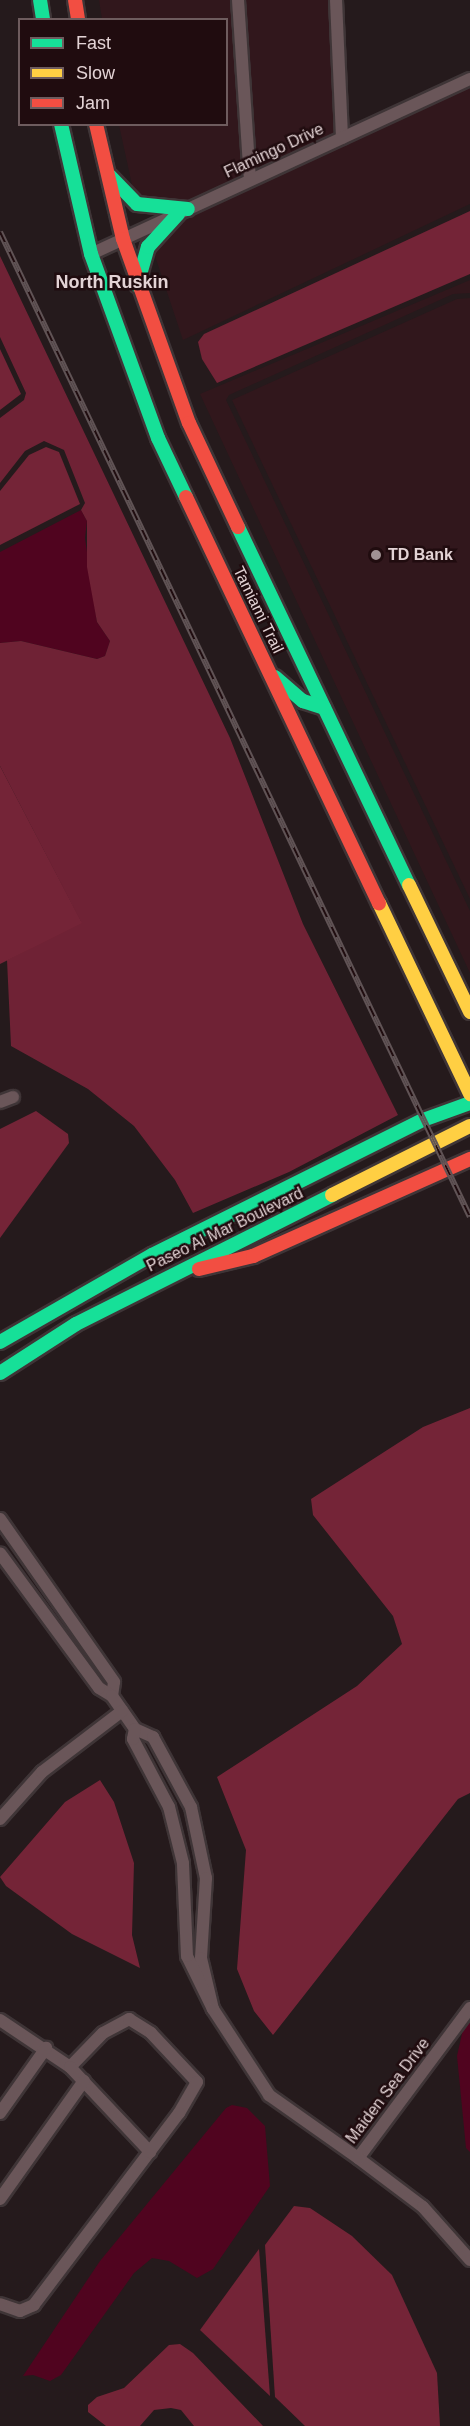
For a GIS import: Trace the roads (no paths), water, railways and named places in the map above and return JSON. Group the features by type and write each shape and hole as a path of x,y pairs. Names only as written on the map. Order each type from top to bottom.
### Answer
{"main road":[{"path":"40,0 43,18"},
{"path":"75,0 78,18"},
{"name":"Tamiami Trail","path":"61,126 91,254 158,438 470,1094"},
{"name":"Tamiami Trail","path":"96,126 105,170 137,285 189,423 470,1012"},
{"path":"105,170 137,204 183,211"},
{"path":"137,285 148,247 183,211"},
{"path":"269,671 303,701 324,708"},
{"name":"Paseo Al Mar Boulevard","path":"0,1342 152,1256 423,1120 470,1103"},
{"name":"Paseo Al Mar Boulevard","path":"0,1373 76,1324 470,1126"},
{"path":"162,1279 253,1256 470,1159"}],"street":[{"path":"238,0 250,180"},
{"path":"336,0 342,138"},
{"name":"Flamingo Drive","path":"91,254 470,79"},
{"path":"0,1102 13,1097"},
{"path":"0,1519 114,1682 112,1696"},
{"path":"0,1553 99,1688 112,1696 135,1729 153,1737 191,1807 206,1878 201,1958 213,2008"},
{"path":"0,1818 42,1772 122,1711"},
{"path":"135,1729 133,1739 169,1807 183,1863 187,1956 213,2008 269,2095 358,2158"},
{"name":"Maiden Sea Drive","path":"470,2008 358,2158 423,2207 470,2260"},
{"path":"0,2019 46,2048 70,2067 150,2152"},
{"path":"0,2304 20,2311 34,2305 150,2152 193,2093 197,2082 151,2032 129,2019 117,2022 70,2067"},
{"path":"0,2113 46,2048"},
{"path":"0,2199 84,2081"}],"railway":[{"path":"0,232 470,1217"}],"place":[{"name":"TD Bank","path":"376,555"}],"district":[{"name":"North Ruskin","path":"112,282"}]}
